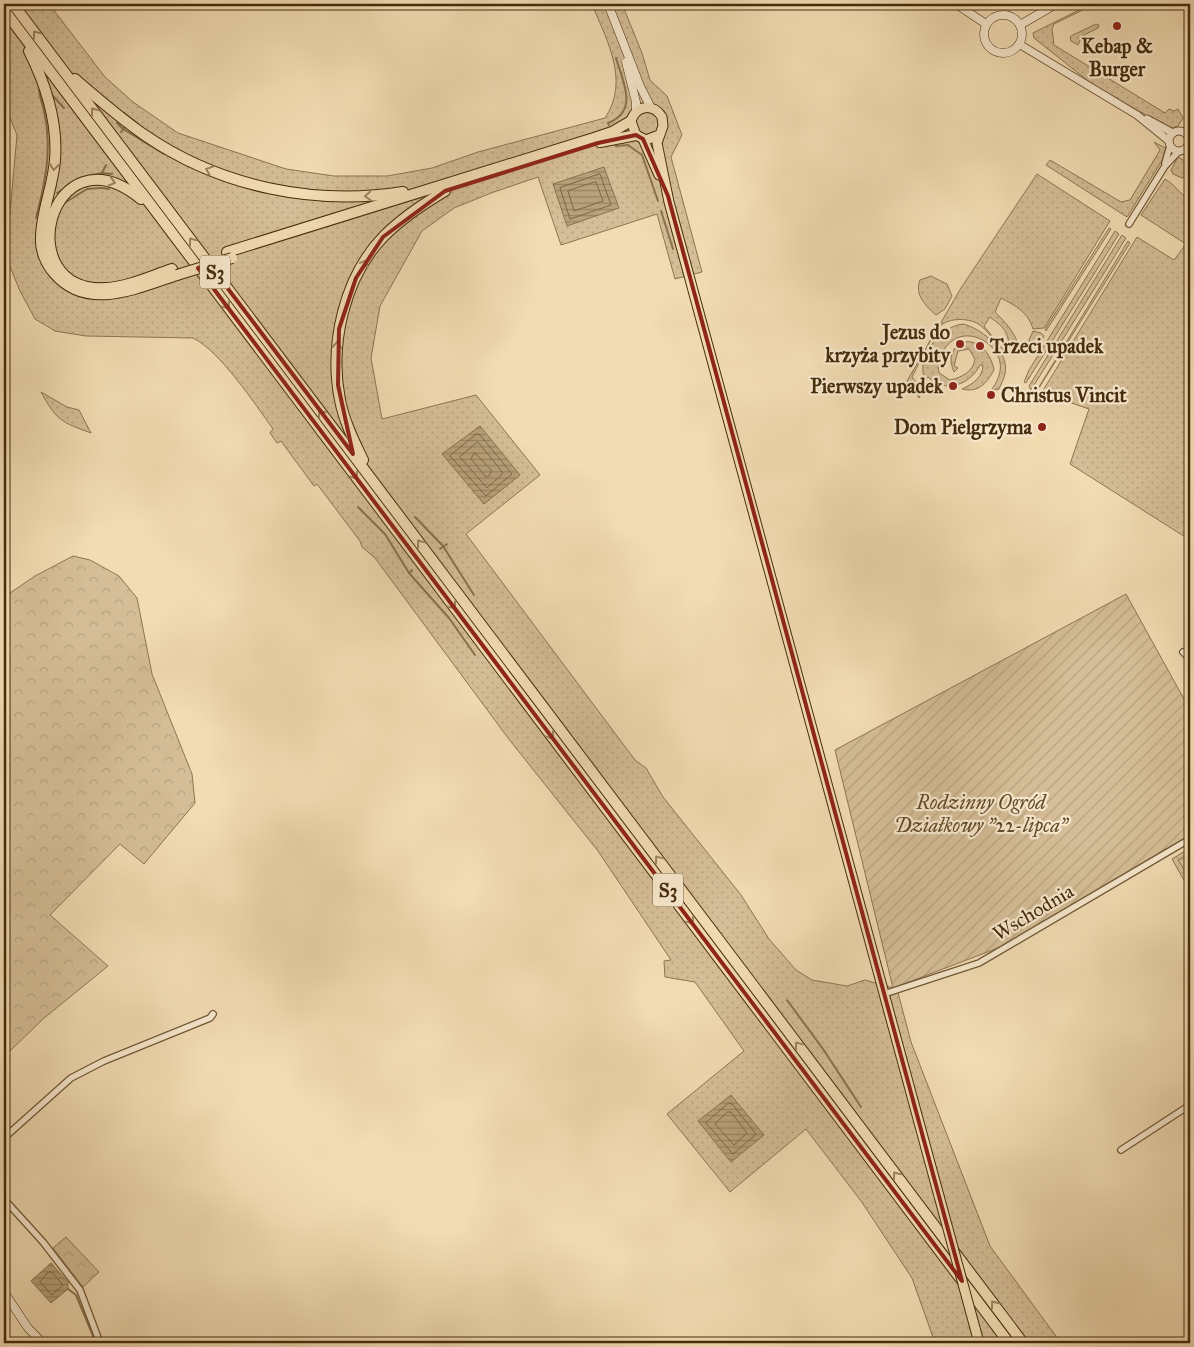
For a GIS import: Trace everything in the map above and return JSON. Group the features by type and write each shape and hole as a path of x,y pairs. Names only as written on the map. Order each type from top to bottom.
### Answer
{"highway":[{"name":"S3","path":"13,4 1023,1343"},
{"name":"S3","path":"4,10 1009,1343"},
{"path":"18,29 45,85 55,130 55,159 42,225 41,241 50,269 60,280 75,290 91,295 122,293 174,272"},
{"path":"59,64 107,107 147,137 195,164 225,176 285,192 329,196 369,196 434,188"},
{"path":"230,255 612,132 631,121"},
{"path":"155,211 122,185 107,180 85,182 74,187 57,203 48,228 50,250 66,275 77,283 106,288 174,272 598,143 639,137"},
{"path":"372,480 348,427 339,398 336,353 344,307 356,278 383,237 410,215 445,191"}],"main road":[{"path":"608,4 646,100 651,108 662,117 663,126 658,135 657,143 668,196 979,1343"},
{"path":"956,4 986,24"},
{"path":"1020,25 1056,4"},
{"path":"1003,15 1010,16 1020,25 1022,34 1019,44 1007,53 993,51 984,39 986,24 991,18 1003,15"},
{"path":"618,31 636,102 636,111 631,121 668,196"},
{"path":"636,111 651,108"},
{"path":"639,137 650,139 658,135"},
{"path":"4,1292 28,1328 43,1343"}],"street":[{"path":"1019,44 1137,115 1173,133 1179,131 1185,133 1190,143 1185,151 1165,166"},
{"path":"1137,115 1170,143 1185,151"},
{"path":"1129,224 1165,166 1173,133"},
{"path":"1183,652 1190,658"},
{"name":"Wschodnia","path":"884,994 979,963 1190,839"},
{"path":"4,1138 71,1078 104,1061 210,1018 213,1014"},
{"path":"1121,1150 1190,1105"},
{"path":"4,1198 44,1242 80,1290 100,1343"}],"highlighted area":[{"path":"636,135 643,139 668,196 962,1281 672,895 198,268 210,265 353,454 338,385 339,329 356,278 383,237 445,191 598,143"}],"green space":[{"path":"4,4 49,4 105,77 133,102 178,133 286,169 334,176 387,176 432,168 478,152 605,118 616,90 616,75 614,61 592,4 622,4 642,53 650,80 667,96 682,135 671,157 702,272 675,279 657,214 561,245 538,177 454,208 422,231 380,306 371,358 382,419 476,395 540,475 466,534 635,760 646,768 663,797 741,895 769,939 796,970 812,980 847,986 865,980 897,989 911,1042 990,1246 1061,1343 935,1343 912,1278 861,1201 806,1129 730,1192 667,1114 744,1051 695,982 665,977 664,961 671,960 598,851 508,738 375,558 362,547 360,541 317,484 314,486 281,441 277,443 270,433 273,429 236,379 214,354 193,338 86,336 55,331 35,319 20,291 6,257 17,135 4,103"},
{"path":"1091,4 1095,4 1054,24 1052,29 1054,45 1165,113 1169,109 1174,111 1178,109 1183,118 1178,126 1170,129 1092,84 1034,38 1033,33"},
{"path":"1096,24 1099,25 1098,28 1082,36 1078,45 1071,41 1070,37"},
{"path":"1154,142 1167,149 1163,159 1127,217 1046,165 1050,160 1121,202 1130,200 1160,150"},
{"path":"1178,157 1190,164 1186,176 1182,178 1173,174 1171,170"},
{"path":"1037,174 1110,221 1044,328 1033,329 1025,314 1001,298 995,312 1014,334 1018,349 1013,339 1012,346 1009,343 1003,328 990,317 984,326 1004,351 980,325 971,321 949,321 937,330 961,288"},
{"path":"1165,179 1190,200 1190,540 1070,464 1089,409 1063,400 1061,393 1050,388 1042,392 1137,237 1174,260 1186,244 1141,215"},
{"path":"1109,228 1111,229 1046,331 1045,329"},
{"path":"1115,231 1119,234 1026,383 1024,382 1029,370"},
{"path":"1122,235 1126,238 1031,390 1029,386"},
{"path":"1128,241 1130,243 1037,391 1037,390"},
{"path":"931,276 947,284 952,296 945,309 936,315 922,300 919,291 920,280"},
{"path":"963,324 986,336 999,350 1003,358 1005,376 999,389 994,390 993,393 990,392 999,377 1000,362 990,345 973,336 963,336 953,340 945,348 939,360 939,373 950,380 962,376 970,370 975,359 969,349 958,351 954,366 958,368 954,372 951,356 954,349 960,343 973,342 987,353 994,370 985,383 973,390 962,389 977,380 983,365 980,365 970,378 957,385 942,385 928,377 925,380 924,362 932,344 946,330"},
{"path":"1033,331 1044,336 1034,352 1031,351 1029,340"},
{"path":"927,346 912,377 922,390 919,398 907,381"},
{"path":"41,392 67,407 79,410 91,433 66,423 56,415"},
{"path":"73,556 90,560 119,576 137,598 152,674 192,774 195,803 144,864 120,844 50,915 108,966 43,1019 9,1052 4,1047 4,597 35,576"},
{"name":"Rodzinny Ogród Działkowy \"22-lipca\"","path":"1126,594 1190,710 1190,835 998,948 893,988 835,750"},
{"path":"1190,848 1190,891 1172,859"},
{"path":"1190,853 1190,879 1178,860"},
{"path":"66,1237 99,1272 83,1287 53,1248"}],"water":[{"path":"604,167 619,208 567,226 553,184"},
{"path":"480,426 520,475 484,504 442,454"},
{"path":"731,1095 764,1135 731,1162 698,1121"},
{"path":"51,1263 68,1282 68,1289 51,1303 31,1281"}],"waterway":[{"path":"609,125 608,123 618,118 626,103 625,86 616,58"},
{"path":"39,90 40,96"},
{"path":"51,94 64,108"},
{"path":"36,218 46,172 48,142 47,127 40,96 42,96"},
{"path":"124,113 138,124"},
{"path":"117,123 123,129 164,154"},
{"path":"121,132 125,127"},
{"path":"615,144 616,146 628,145 642,155 658,201"},
{"path":"57,193 80,178 102,173 106,165"},
{"path":"102,175 102,173 112,174"},
{"path":"66,202 87,189 101,188"},
{"path":"102,188 109,189"},
{"path":"661,211 673,249"},
{"path":"358,507 385,534 409,573 412,570"},
{"path":"415,517 443,546 474,595"},
{"path":"440,549 447,544"},
{"path":"409,573 449,618 475,655"},
{"path":"787,1000 823,1049 861,1107"},
{"path":"68,1289 76,1295 96,1343"}],"place":[{"name":"Kebap & Burger","path":"1117,26"},
{"name":"Jezus do krzyża przybity","path":"960,344"},
{"name":"Trzeci upadek","path":"980,346"},
{"name":"Pierwszy upadek","path":"953,386"},
{"name":"Christus Vincit","path":"991,395"},
{"name":"Dom Pielgrzyma","path":"1042,427"}]}
